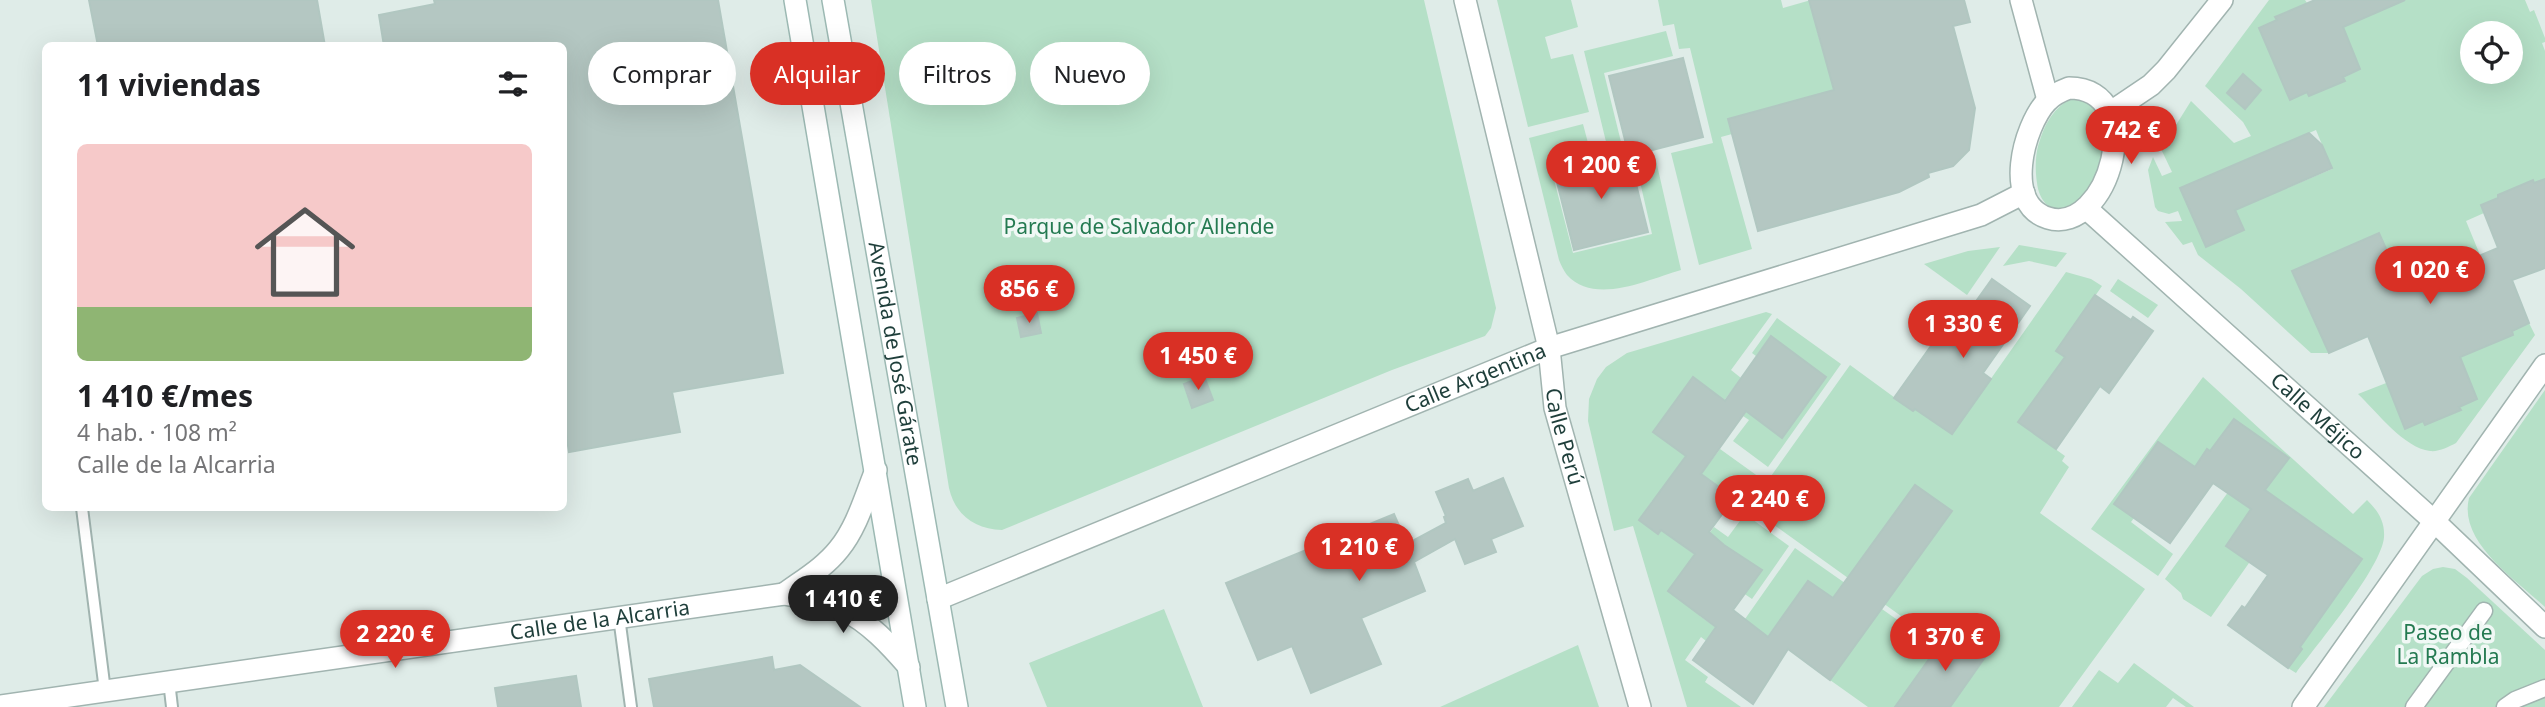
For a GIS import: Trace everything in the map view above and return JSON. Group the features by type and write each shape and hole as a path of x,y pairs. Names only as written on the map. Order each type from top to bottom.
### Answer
{"street":[{"name":"Avenida de José Gárate","path":"795,0 915,707"},
{"name":"Avenida de José Gárate","path":"834,0 957,707"},
{"name":"Calle Perú","path":"1465,0 1549,348 1555,408 1640,707"},
{"path":"2021,0 2048,100"},
{"path":"2111,111 2151,85 2166,70 2221,0"},
{"path":"2069,88 2081,88 2093,91 2111,111 2115,142 2110,167 2098,193 2087,209 2069,220 2055,220 2040,215 2024,193 2021,168 2024,146 2032,124 2048,100 2069,88"},
{"name":"Calle Argentina","path":"938,599 1549,348 1981,215 2024,193"},
{"name":"Calle Méjico","path":"2087,209 2435,522 2545,627"},
{"path":"2303,707 2545,365"},
{"name":"Calle de la Alcarria","path":"783,594 821,568 840,548 854,526 876,470"},
{"name":"Calle de la Alcarria","path":"0,706 783,594 842,609 872,630 909,667"},
{"path":"2414,707 2484,611"},
{"path":"2505,707 2545,688"}],"lane":[{"path":"82,511 105,691"},
{"path":"619,617 631,707"},
{"path":"169,681 172,707"}],"green space":[{"name":"Parque de Salvador Allende","path":"871,0 1424,0 1496,308 1491,328 1485,336 1392,370 1002,530 983,527 961,513 949,488 885,88 885,42 878,42"},
{"path":"1497,0 1571,0 1578,27 1545,37 1551,59 1573,54 1589,112 1528,127"},
{"path":"1658,0 1781,0 1783,8 1811,0 1894,0 1897,10 1817,31 1834,90 1728,119 1732,134 1721,137 1752,249 1699,265 1671,153 1713,143 1690,48 1679,49 1674,24 1663,26"},
{"path":"2269,0 2305,0 2307,3 2275,17 2277,20 2259,28 2270,54 2281,50 2290,69 2279,75 2290,100 2307,92 2309,96 2360,69 2350,44 2328,29 2361,19 2395,4 2396,0 2525,0 2530,12 2534,10 2545,38 2542,43 2545,51 2545,179 2534,183 2533,180 2498,195 2498,198 2481,205 2484,213 2466,221 2480,255 2445,270 2446,273 2429,281 2436,332 2401,248 2388,253 2379,233 2293,271 2329,353 2311,353 2241,289 2198,255 2192,242 2183,245 2165,222 2182,221 2178,211 2169,214 2158,211 2155,207 2148,170 2153,157 2162,176 2172,172 2161,149 2191,101 2234,143 2251,136 2243,122 2205,86","holes":["2316,130 2332,169 2235,210 2244,230 2206,247 2180,188"]},
{"path":"1666,31 1673,56 1604,73 1622,146 1608,150 1584,51"},
{"path":"2077,97 2093,103 2100,117 2104,142 2102,152 2097,173 2082,199 2067,209 2054,209 2043,200 2039,192 2036,172 2038,145 2049,120 2058,108"},
{"path":"1583,124 1592,158 1551,168 1573,253 1652,234 1635,160 1655,156 1681,270 1638,284 1607,289 1592,289 1579,284 1566,273 1559,260 1529,138"},
{"path":"2019,245 2067,253 2056,267 2029,261 2003,266"},
{"path":"2000,247 1967,295 1924,264 1968,251"},
{"path":"2066,272 2091,279 2102,286 2057,351 2065,357 2018,422 2065,456 2062,461 2069,467 2040,513 2145,589 2059,707 1950,707 1988,654 1952,627 1895,707 1868,707 1830,680 1834,599 1808,581 1795,599 1786,619 1782,617 1764,641 1748,630 1751,624 1745,619 1795,548 1899,621 1901,616 1749,507 1850,365 1913,411 1916,408 1952,434"},
{"path":"2118,279 2158,305 2148,318 2110,291"},
{"path":"1766,312 1772,314 1731,370 1741,378 1720,406 1711,391 1692,378 1654,432 1672,445 1689,451 1669,479 1676,485 1660,506 1652,501 1639,520 1658,533 1664,525 1675,540 1694,554 1692,558 1697,562 1686,566 1668,591 1703,610 1700,616 1726,635 1714,647 1701,637 1685,660 1708,677 1705,682 1741,707 1687,707 1633,526 1614,531 1588,421 1589,399 1597,379 1606,367 1627,353"},
{"path":"1777,318 1841,364 1768,467 1733,441 1749,420 1743,416 1748,408 1826,377 1770,337 1756,356 1752,353"},
{"path":"2529,323 2535,335 2456,443 2447,448 2430,451 2410,443 2391,428 2358,394 2399,378 2406,428 2423,421 2425,425 2460,410 2446,358 2513,335 2512,331"},
{"path":"2203,377 2353,514 2367,500 2382,521 2384,537 2372,567 2347,606 2296,673 2288,668 2302,649 2294,643 2287,506 2260,486 2267,472 2275,477 2288,458 2234,419 2220,437 2216,455 2207,449 2192,472 2177,455 2158,442 2115,503 2134,518 2131,522 2173,554 2158,576 2091,529"},
{"path":"2545,390 2545,607 2492,559 2472,530 2468,514 2469,498"},
{"path":"1720,449 1759,477 1730,517 1724,512 1734,498 1696,481"},
{"path":"2234,484 2241,489 2235,498 2255,512 2239,526 2226,546 2245,559 2256,553 2211,617 2183,599 2181,593 2165,579"},
{"path":"1745,514 1789,546 1752,599 1736,588 1761,570 1743,557 1741,561 1709,534 1714,527 1728,537"},
{"name":"Paseo de La Rambla","path":"2433,569 2455,569 2467,578 2545,650 2545,707 2324,707 2422,576"},
{"path":"1164,609 1203,707 1047,707 1029,663"},
{"path":"1578,645 1599,707 1440,707"},
{"path":"2134,663 2194,707 2186,707 2173,698 2166,707 2072,707 2099,670 2118,683"}],"building":[{"path":"89,0 317,0 324,42 97,42"},
{"path":"434,0 718,0 725,42 588,42 588,105 736,103 783,373 672,392 680,432 569,452 567,42 383,42 379,15 435,4"},
{"path":"1809,0 1964,0 1970,22 1953,26 1975,108 1969,150 1953,166 1928,173 1929,177 1899,192 1758,231 1728,119 1834,90"},
{"path":"2315,0 2405,0 2343,27 2360,69 2343,77 2345,81 2309,96 2307,92 2290,100 2259,28 2277,20 2275,17"},
{"path":"1683,58 1703,137 1629,156 1609,76"},
{"path":"2243,74 2261,90 2245,109 2227,93"},
{"path":"2309,133 2322,145 2332,168 2235,210 2244,230 2206,247 2180,188"},
{"path":"1628,152 1648,232 1574,250 1554,170"},
{"path":"2545,179 2545,268 2512,280 2529,323 2512,331 2513,335 2460,357 2477,399 2459,407 2461,410 2425,425 2423,421 2405,429 2368,336 2329,353 2292,271 2379,233 2405,291 2446,273 2445,270 2498,248 2481,205 2533,180 2534,183"},
{"path":"1992,279 2030,306 1983,373 1991,379 1952,434 1894,398 1938,336 1947,342"},
{"path":"2095,295 2131,320 2133,317 2153,331 2109,393 2100,386 2056,449 2018,422 2065,357 2056,351"},
{"path":"1037,313 1041,333 1021,337 1017,318"},
{"path":"1771,336 1826,377 1782,438 1746,411 1701,474 1734,498 1709,532 1762,570 1733,610 1768,637 1808,581 1833,598 1915,485 1952,511 1830,680 1788,649 1753,704 1693,660 1716,627 1668,591 1695,554 1661,530 1658,534 1639,520 1686,456 1653,432 1693,377 1725,401"},
{"path":"1204,376 1213,400 1192,408 1184,384"},
{"path":"2234,419 2289,458 2265,490 2362,559 2288,668 2228,625 2242,606 2245,608 2268,575 2226,546 2251,509 2213,483 2170,543 2114,504 2158,442 2195,467"},
{"path":"1503,478 1523,526 1491,539 1496,552 1465,564 1455,539 1414,562 1425,591 1361,618 1381,664 1311,693 1292,646 1258,660 1226,583 1394,514 1407,544 1446,523 1446,516 1436,492 1468,479 1473,491"},
{"path":"1952,627 1988,653 1950,707 1895,707"},
{"path":"772,657 774,670 800,665 860,707 654,707 649,679"},
{"path":"576,676 581,707 498,707 495,688"}]}
